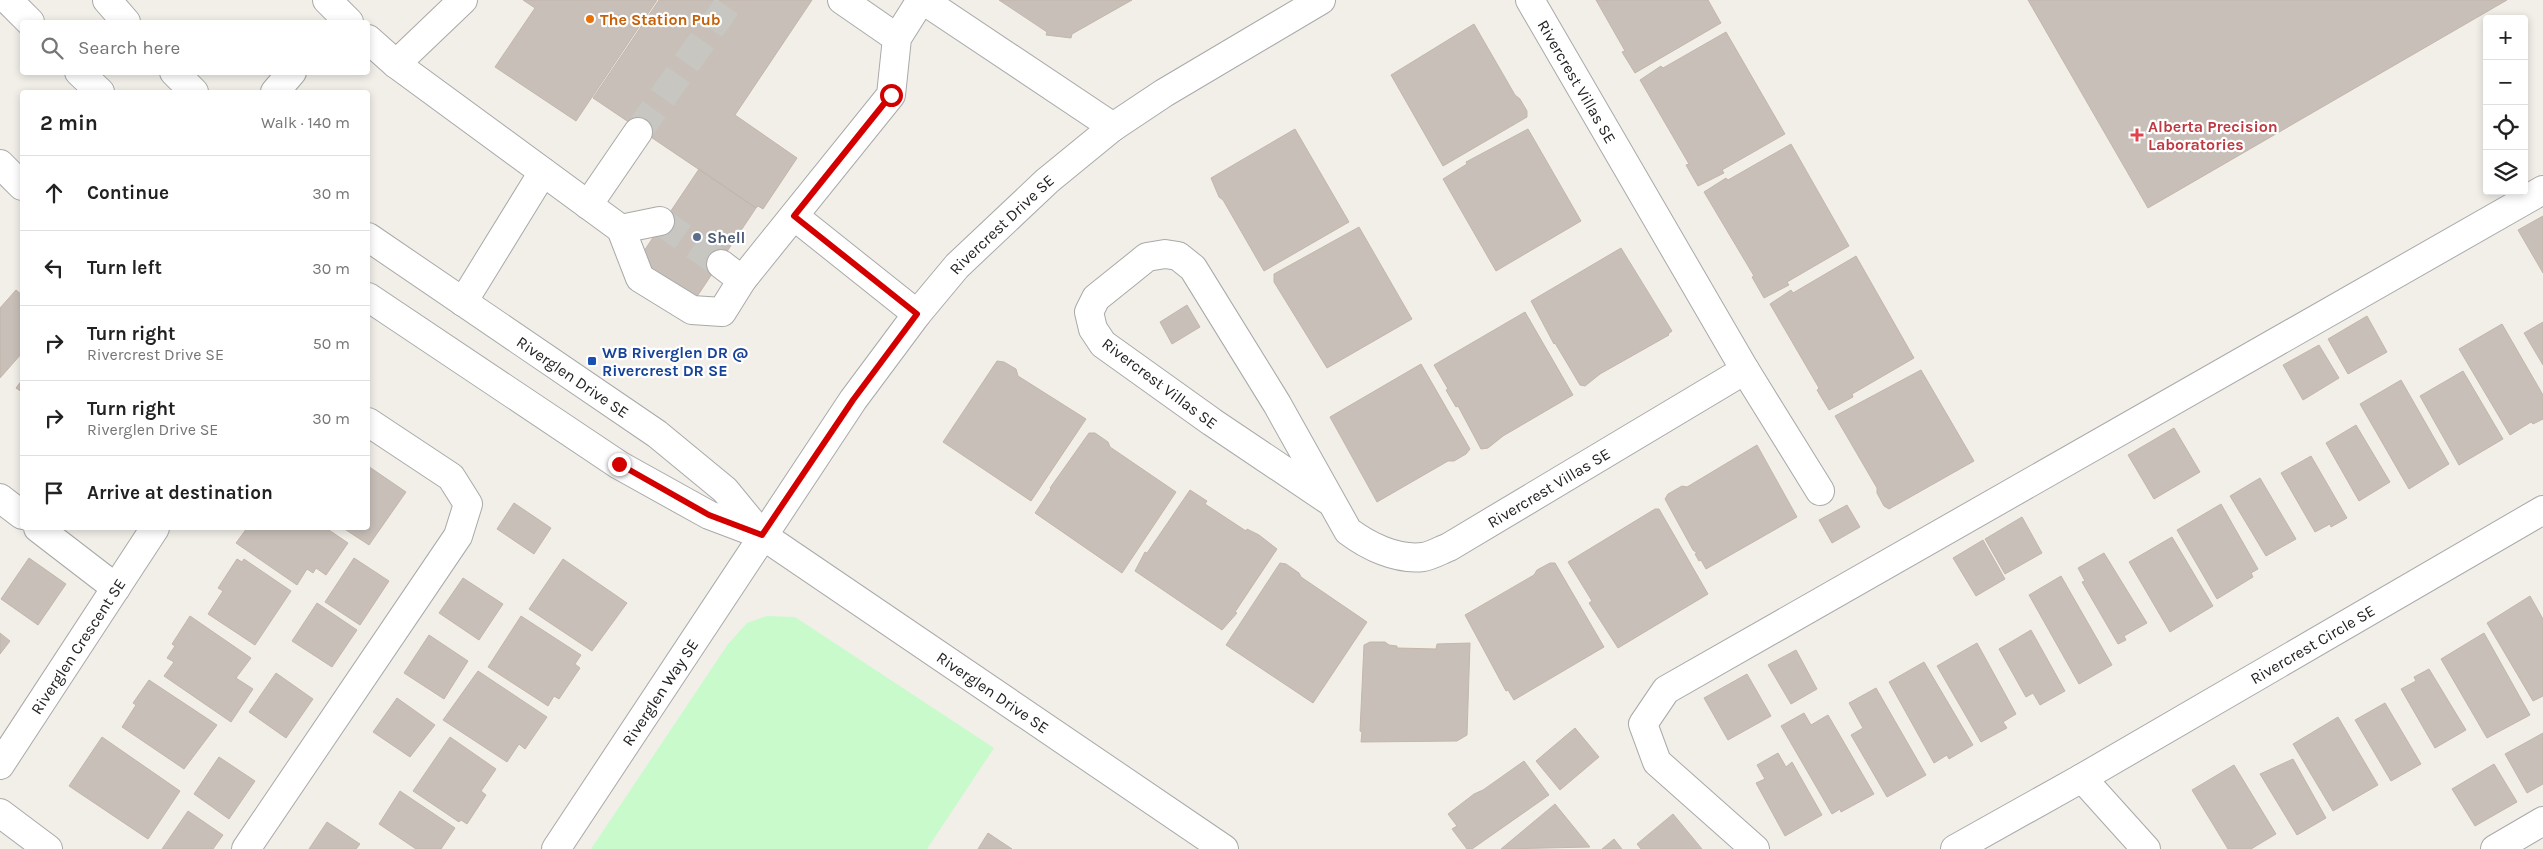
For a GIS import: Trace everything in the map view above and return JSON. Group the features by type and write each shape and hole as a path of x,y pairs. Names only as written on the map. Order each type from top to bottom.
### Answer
{"street":[{"path":"8,0 28,20"},
{"path":"107,0 124,20"},
{"path":"396,64 462,0"},
{"path":"842,0 897,38"},
{"path":"370,41 396,64 621,229 640,278 692,310 722,312 731,272 794,216 891,95 897,38 922,0 1113,127"},
{"name":"Rivercrest Drive SE","path":"762,535 853,400 917,314 957,266 1047,181 1113,127 1172,88 1321,0"},
{"name":"Rivercrest Villas SE","path":"1530,0 1746,370 1820,491"},
{"path":"82,75 98,90"},
{"path":"177,75 192,90"},
{"path":"277,90 289,75"},
{"path":"588,205 638,132"},
{"path":"0,164 20,184"},
{"path":"462,302 543,172"},
{"path":"1755,849 1658,762 1643,724 1666,690 2543,190"},
{"path":"794,216 917,314"},
{"path":"621,229 660,221"},
{"name":"Riverglen Drive SE","path":"370,238 657,434 725,490 762,535"},
{"name":"Rivercrest Villas SE","path":"1331,502 1212,422 1103,344 1093,329 1089,312 1096,298 1147,256 1164,254 1178,256 1193,268 1277,404 1348,531 1366,544 1395,554 1422,557 1449,547 1746,370"},
{"name":"Riverglen Drive SE","path":"370,297 619,464 709,515 762,535 1217,847"},
{"path":"246,849 458,536 468,504 451,477 370,423"},
{"path":"0,498 20,513"},
{"name":"Rivercrest Circle SE","path":"1955,849 2082,778 2543,510"},
{"path":"41,530 116,588"},
{"name":"Riverglen Crescent SE","path":"0,765 154,530"},
{"name":"Riverglen Way SE","path":"556,849 762,535"},
{"path":"2082,778 2146,849"},
{"path":"0,813 48,849"},
{"path":"2494,849 2543,821"}],"green space":[{"path":"767,616 795,617 994,748 927,849 591,849 728,644 747,623"}],"building":[{"path":"523,0 657,0 576,121 495,67 535,8"},
{"path":"659,0 812,0 735,115 797,158 763,209 758,206 756,208 593,98"},
{"path":"999,0 1132,0 1072,34 1071,38 1046,35 1047,32"},
{"path":"1596,0 1708,0 1721,23 1635,73 1622,52 1625,51"},
{"path":"2028,0 2507,0 2148,208"},
{"path":"1474,24 1515,95 1520,99 1527,111 1527,117 1443,166 1391,75"},
{"path":"1726,32 1785,134 1722,170 1724,173 1698,186 1686,165 1689,164 1640,80 1661,66 1663,68"},
{"path":"1295,129 1349,222 1264,271 1223,200 1219,197 1211,178"},
{"path":"1528,129 1581,221 1496,271 1443,179 1467,164 1466,162"},
{"path":"1791,144 1849,246 1787,282 1789,285 1764,298 1752,277 1754,276 1704,192 1726,178 1728,180"},
{"path":"699,169 756,208 696,298 638,260"},
{"path":"2543,216 2543,273 2518,230"},
{"path":"1359,227 1412,319 1327,368 1274,282 1274,274"},
{"path":"1621,248 1672,331 1669,335 1600,374 1585,386 1580,385 1554,344 1531,301"},
{"path":"1856,256 1914,358 1852,394 1853,397 1829,410 1817,390 1819,388 1770,304 1791,290 1793,293"},
{"path":"16,290 20,293 20,355 0,378 0,308"},
{"path":"1187,305 1200,327 1172,344 1160,322"},
{"path":"1525,312 1573,395 1503,436 1488,448 1481,449 1458,406 1456,407 1446,390 1448,389 1434,365"},
{"path":"2367,316 2387,352 2348,374 2328,339"},
{"path":"2543,322 2543,365 2524,333"},
{"path":"2502,324 2543,395 2543,419 2533,424 2531,422 2510,435 2459,349"},
{"path":"2319,345 2339,378 2303,400 2283,365"},
{"path":"997,361 1004,362 1016,369 1018,376 1086,419 1031,501 943,442"},
{"path":"1421,364 1470,449 1466,454 1454,461 1448,461 1377,502 1330,417"},
{"path":"1921,370 1974,461 1889,509 1884,506 1877,493 1877,488 1835,416"},
{"path":"2463,371 2503,439 2459,465 2420,396"},
{"path":"2401,380 2449,464 2409,489 2360,404"},
{"path":"20,383 20,391 16,388"},
{"path":"2356,425 2390,482 2359,501 2326,443"},
{"path":"2174,428 2200,472 2154,499 2128,455"},
{"path":"1089,433 1095,433 1108,442 1110,447 1176,492 1122,573 1035,513 1050,488"},
{"path":"1757,445 1797,517 1706,569 1701,560 1699,561 1695,554 1697,553 1693,550 1665,499 1668,494 1682,486 1687,487"},
{"path":"2311,456 2347,518 2331,527 2330,524 2315,532 2281,473"},
{"path":"370,467 406,492 369,545 346,530 370,530"},
{"path":"2260,478 2296,539 2266,556 2230,496"},
{"path":"1190,490 1207,501 1205,504 1246,531 1247,529 1259,535 1277,549 1235,612 1237,613 1222,630 1135,571 1145,552 1147,553"},
{"path":"514,503 551,528 534,554 497,529"},
{"path":"2221,504 2258,569 2251,573 2253,577 2217,599 2177,530"},
{"path":"1847,505 1860,527 1832,543 1819,520"},
{"path":"1655,509 1659,509 1708,594 1618,648 1589,603 1592,601 1568,562"},
{"path":"2022,517 2042,553 2005,574 1985,539"},
{"path":"246,530 329,530 348,543 326,575 316,568 313,573 307,569 297,585 236,543"},
{"path":"2172,537 2213,606 2170,632 2129,562"},
{"path":"1983,540 2005,579 1976,596 1953,558"},
{"path":"2104,553 2147,623 2124,636 2126,640 2118,644 2082,582 2085,581 2078,568"},
{"path":"29,558 66,584 38,625 1,599"},
{"path":"354,558 389,581 360,625 325,602"},
{"path":"237,559 242,562 244,559 291,591 255,645 208,614 223,591 218,588"},
{"path":"563,559 627,603 592,651 529,609"},
{"path":"1280,563 1286,564 1299,573 1301,577 1367,622 1313,703 1226,645"},
{"path":"1550,563 1555,563 1604,647 1514,700 1508,690 1506,691 1465,615 1534,575 1537,570"},
{"path":"2061,576 2112,665 2079,684 2029,595"},
{"path":"463,578 503,604 479,640 439,613"},
{"path":"2530,596 2543,619 2543,696 2533,701 2487,623"},
{"path":"317,603 357,630 332,667 292,641"},
{"path":"190,616 251,658 236,678 253,689 231,722 164,676 174,662 167,658 175,646 172,644"},
{"path":"521,616 581,655 575,664 580,668 559,699 554,696 548,706 488,667"},
{"path":"2031,630 2065,691 2040,705 2033,693 2026,697 1999,649"},
{"path":"0,633 10,641 0,654"},
{"path":"2484,633 2530,715 2487,738 2441,659"},
{"path":"429,635 468,661 444,699 404,673"},
{"path":"1370,642 1385,642 1389,645 1397,646 1397,648 1436,649 1437,644 1470,643 1467,735 1457,741 1361,742 1364,645"},
{"path":"1977,643 2016,714 2003,722 2007,728 1981,742 1937,666"},
{"path":"1796,650 1817,689 1791,704 1768,665"},
{"path":"1924,662 1973,745 1949,759 1947,755 1934,763 1889,682"},
{"path":"2429,669 2466,730 2435,748 2401,689 2416,681 2414,677"},
{"path":"478,671 547,717 525,749 519,744 507,762 443,720"},
{"path":"276,673 313,699 286,738 249,712"},
{"path":"1747,674 1771,716 1728,740 1704,698"},
{"path":"149,680 217,725 184,769 122,727 136,705 133,703"},
{"path":"1876,688 1926,775 1887,797 1851,735 1863,728 1849,703"},
{"path":"397,698 435,725 410,757 373,732"},
{"path":"2385,703 2421,764 2391,781 2355,720"},
{"path":"1804,713 1811,725 1828,715 1874,794 1841,812 1840,809 1832,814 1781,726"},
{"path":"2338,717 2378,785 2333,811 2293,744"},
{"path":"1575,728 1599,757 1560,790 1536,761"},
{"path":"2543,733 2543,784 2527,793 2505,754"},
{"path":"102,737 180,791 148,839 69,786"},
{"path":"450,737 496,769 481,791 486,795 467,824 461,820 459,822 413,791"},
{"path":"1778,753 1786,767 1792,762 1822,815 1785,836 1756,783 1765,779 1757,765"},
{"path":"219,757 255,781 229,819 194,794"},
{"path":"2293,759 2326,818 2297,835 2260,774"},
{"path":"1524,761 1549,795 1472,849 1467,849 1452,829 1457,826 1448,814 1474,794 1483,790"},
{"path":"2494,764 2517,802 2475,826 2452,789"},
{"path":"2234,765 2276,834 2251,849 2228,849 2192,790"},
{"path":"400,791 455,828 441,849 416,849 379,824"},
{"path":"1555,804 1590,847 1501,849"},
{"path":"188,811 223,835 213,849 162,849"},
{"path":"1673,814 1702,849 1641,849 1637,844"},
{"path":"327,822 360,844 356,849 309,849"},
{"path":"988,833 1012,849 978,849"},
{"path":"1614,839 1622,849 1602,849"}],"tunnel":[{"path":"638,132 731,0"},
{"path":"660,221 721,264"}],"place":[{"name":"The Station Pub","path":"590,19"},
{"name":"Alberta Precision Laboratories","path":"2137,135"},
{"name":"Shell","path":"697,237"},
{"name":"WB Riverglen DR @ Rivercrest DR SE","path":"592,361"}],"route":[{"path":"619,464 709,515 762,535 853,400 917,314 794,216 891,95"}]}
